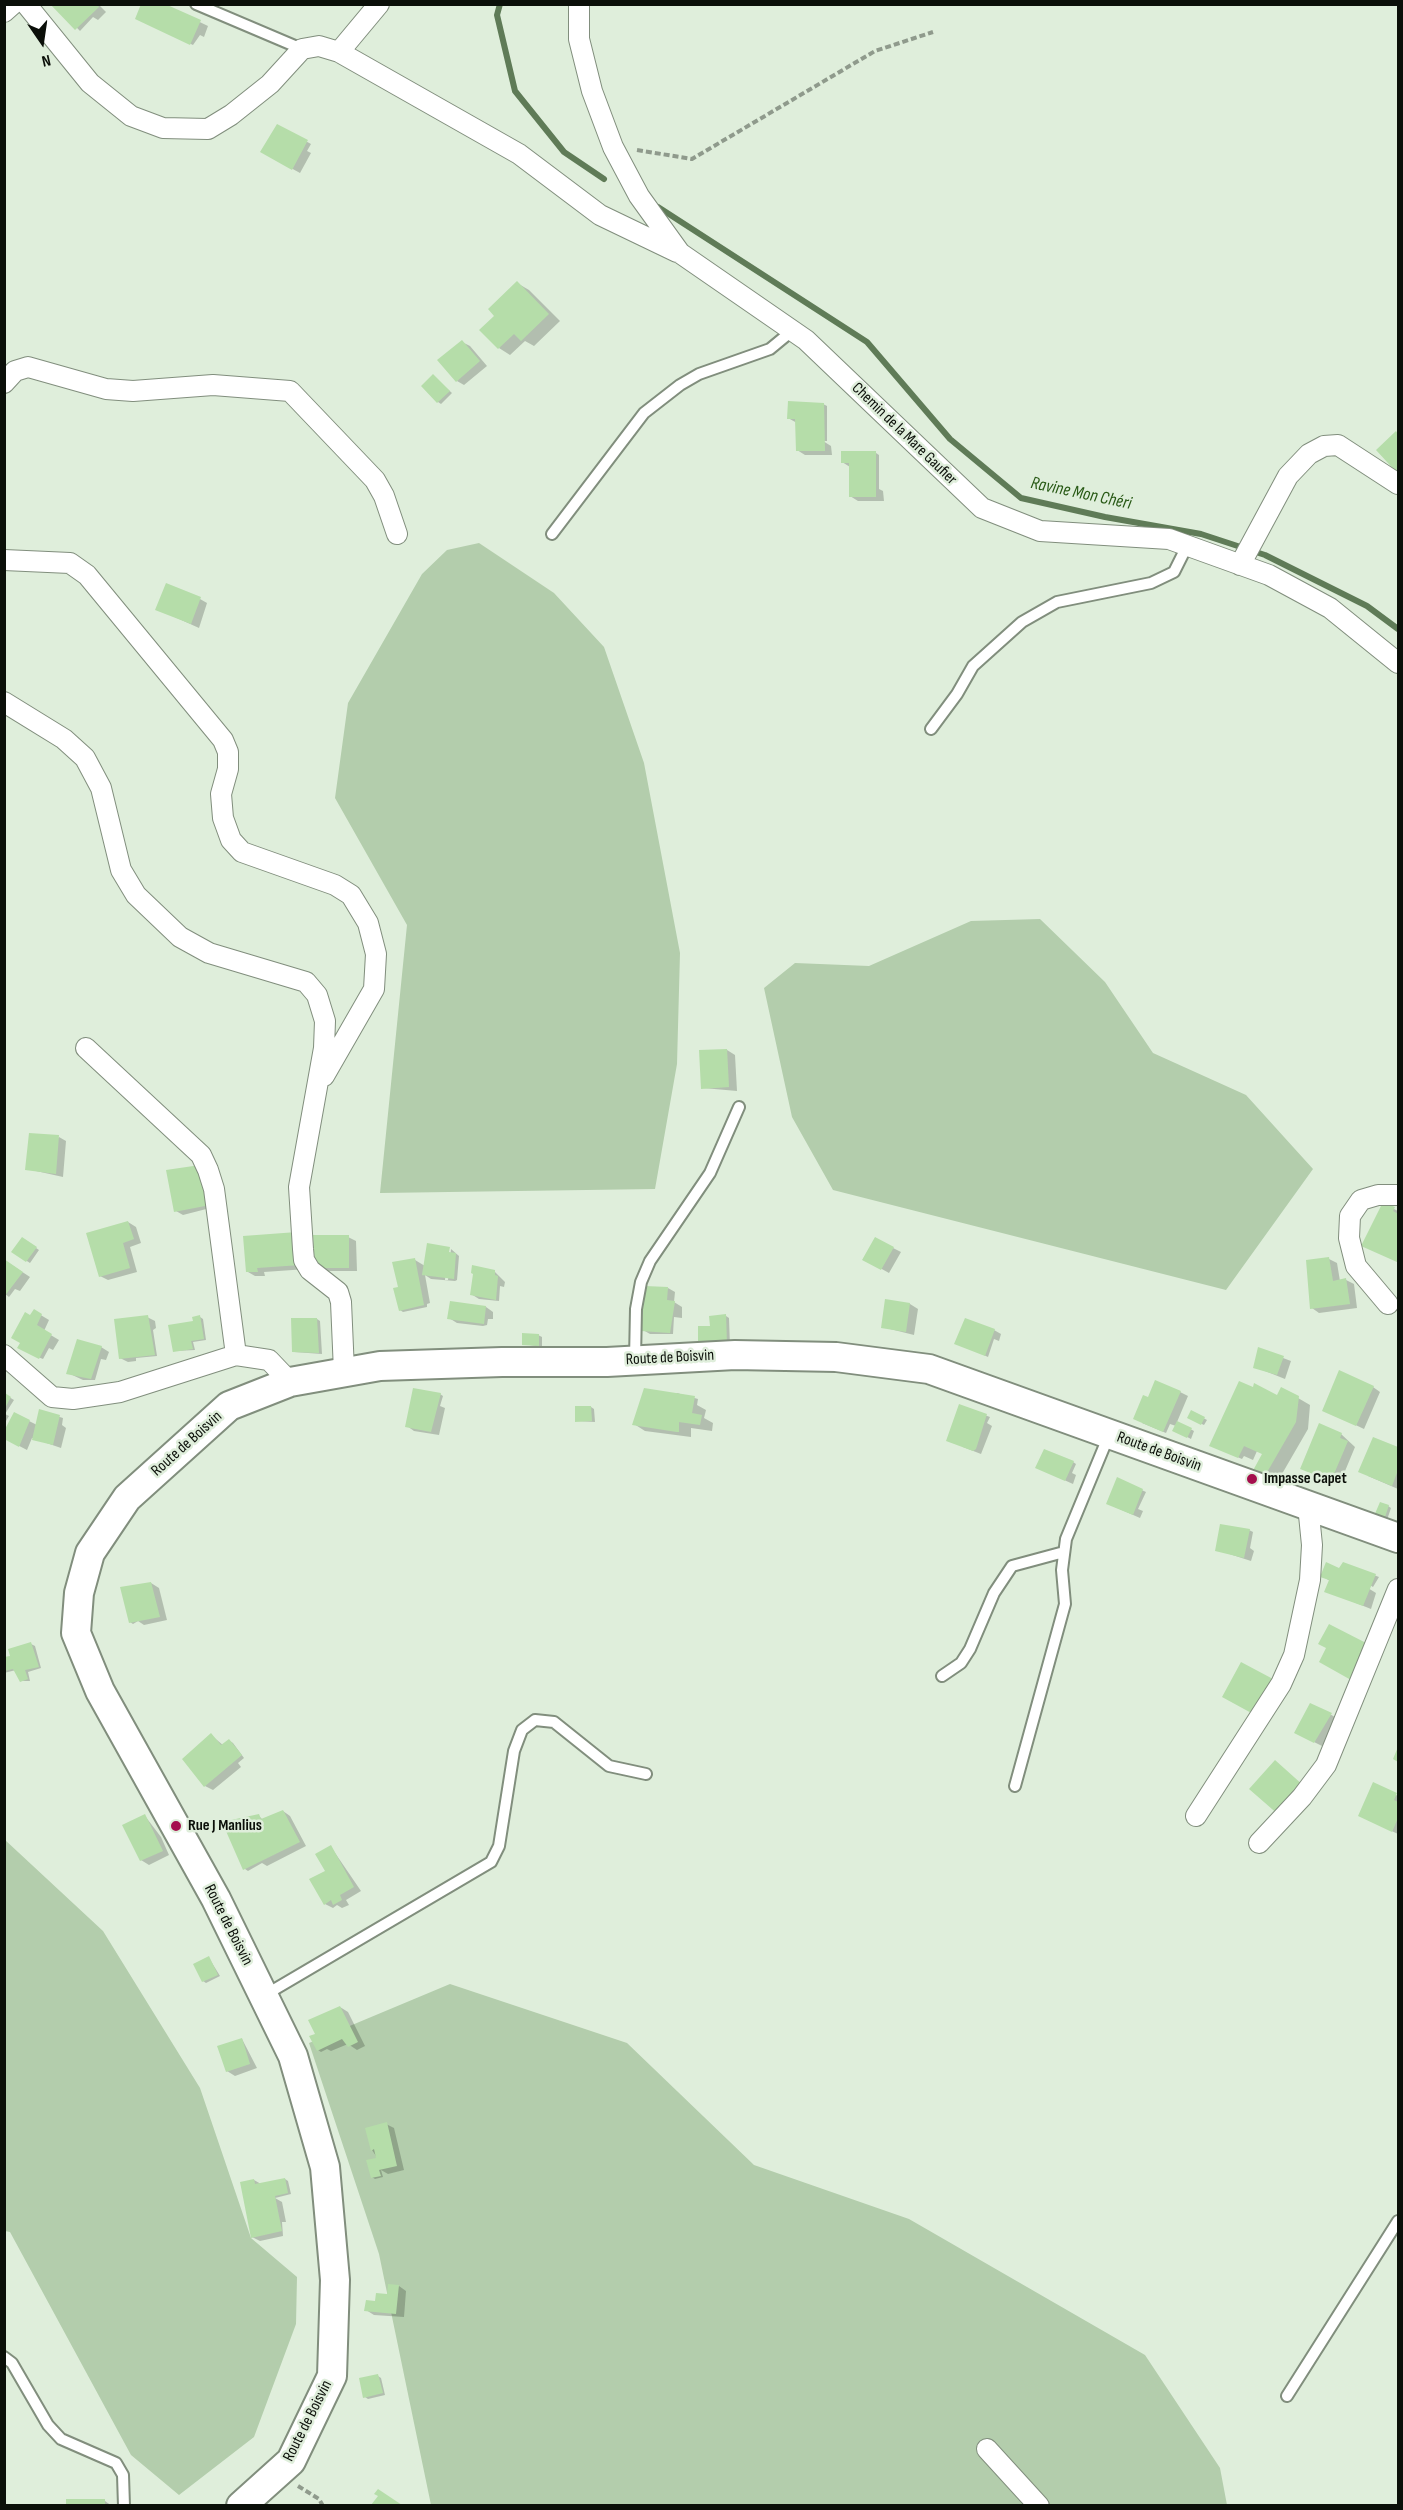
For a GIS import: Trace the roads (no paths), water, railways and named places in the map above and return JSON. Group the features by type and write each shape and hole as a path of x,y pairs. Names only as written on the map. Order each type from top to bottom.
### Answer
{"main road":[{"name":"Route de Boisvin","path":"241,2505 291,2460 332,2376 335,2280 325,2167 293,2056 216,1899 100,1691 76,1633 79,1593 90,1553 127,1498 229,1406 290,1382 380,1366 635,1360 735,1354 836,1357 929,1369 1398,1538"}],"street":[{"path":"4,12 14,4"},
{"path":"26,4 90,83 131,116 163,128 207,129 231,115 270,84 302,49 320,46 339,52 519,154 600,215 680,253"},
{"path":"339,52 379,4"},
{"name":"Chemin de la Mare Gaufier","path":"579,4 582,50 592,91 612,147 639,196 680,253 806,340 982,508 1040,531 1169,539 1269,575 1330,608 1398,663"},
{"path":"4,383 15,371 28,367 106,389 133,391 213,385 290,391 375,480 384,496 397,534"},
{"path":"1240,565 1288,476 1309,454 1324,446 1338,445 1398,484"},
{"path":"4,560 70,563 87,575 224,740 228,752 228,769 221,794 224,818 231,840 242,852 335,885 351,895 368,923 376,954 374,989 317,1089"},
{"path":"4,702 64,739 85,758 101,788 121,870 136,895 180,937 209,953 306,982 317,995 325,1021 324,1048 299,1187 303,1249 304,1260 310,1270 338,1292 341,1302 344,1371"},
{"path":"86,1048 201,1155 214,1189 236,1355"},
{"path":"1388,1304 1356,1266 1349,1238 1350,1216 1361,1200 1378,1194 1398,1195"},
{"path":"4,1355 52,1397 73,1399 120,1392 236,1355 269,1360 290,1382"},
{"path":"1196,1816 1281,1684 1294,1655 1310,1580 1312,1545 1308,1505"},
{"path":"1258,1843 1302,1797 1326,1765 1398,1589"},
{"path":"987,2449 1039,2505"}],"lane":[{"path":"196,4 302,49"},
{"path":"552,534 644,413 680,385 699,375 770,350 793,330"},
{"path":"931,729 974,666 1022,622 1058,602 1151,583 1173,572 1187,546"},
{"path":"635,1360 636,1309 641,1282 650,1261 710,1173 739,1107"},
{"path":"1015,1786 1065,1604 1062,1570 1066,1539 1110,1434"},
{"path":"942,1676 961,1663 970,1649 994,1593 1012,1566 1064,1552"},
{"path":"264,1995 490,1862 499,1846 514,1750 522,1730 536,1720 554,1722 609,1766 646,1774"},
{"path":"1287,2396 1398,2221"},
{"path":"4,2357 12,2364 48,2425 61,2439 116,2463 123,2475 124,2505"}],"waterway":[{"path":"500,4 497,15 515,91 564,152 604,179"},
{"name":"Ravine Mon Chéri","path":"658,207 867,342 950,439 1021,498 1105,517 1201,534 1265,555 1367,606 1398,629"}],"place":[{"name":"Impasse Capet","path":"1252,1479"},
{"name":"Rue J Manlius","path":"176,1826"}]}
